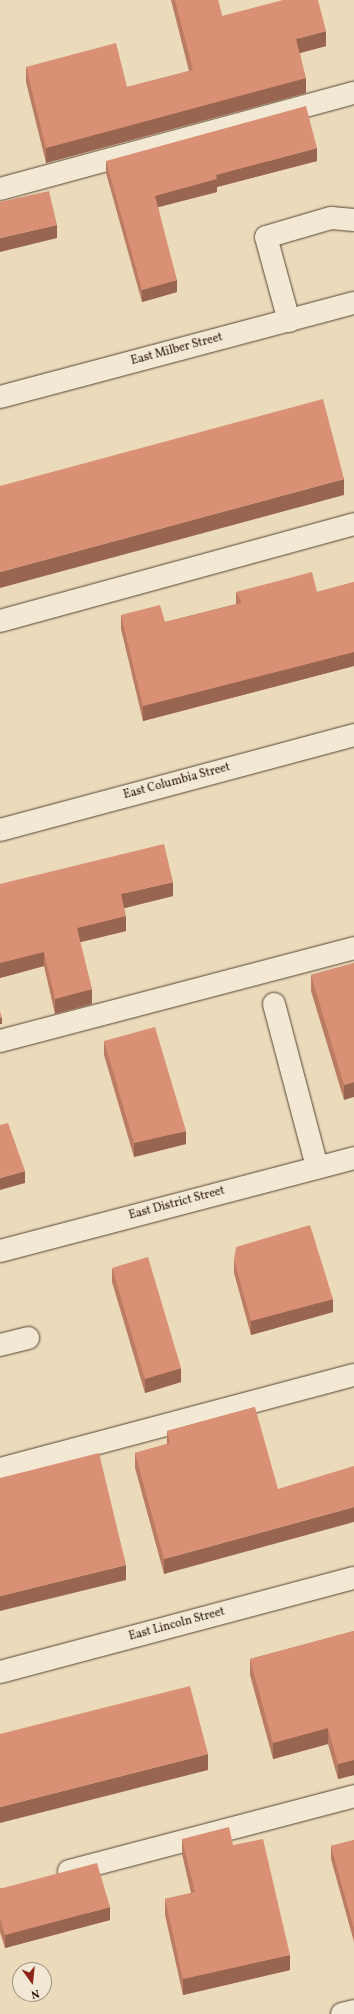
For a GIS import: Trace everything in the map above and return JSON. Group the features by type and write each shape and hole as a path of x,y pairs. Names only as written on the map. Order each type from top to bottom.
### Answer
{"street":[{"path":"0,189 354,93"},
{"path":"289,320 266,237 331,218 354,220"},
{"name":"East Milber Street","path":"0,397 354,303"},
{"path":"0,621 354,524"},
{"name":"East Columbia Street","path":"0,830 354,735"},
{"path":"0,1041 354,948"},
{"path":"274,1004 317,1167"},
{"name":"East District Street","path":"0,1251 354,1158"},
{"path":"0,1345 28,1338"},
{"path":"0,1469 354,1375"},
{"name":"East Lincoln Street","path":"0,1672 354,1578"},
{"path":"46,1877 354,1796"},
{"path":"342,2014 354,2011"}],"building":[{"path":"175,0 218,0 222,16 283,0 318,0 326,31 296,39 306,78 46,148 26,67 116,43 127,87 193,70"},
{"path":"306,106 317,148 216,175 217,179 155,196 177,280 142,290 106,161"},
{"path":"49,191 57,225 0,238 0,202"},
{"path":"323,399 344,479 0,572 0,486"},
{"path":"312,572 317,592 354,582 354,652 143,706 121,615 160,605 165,622 242,603 236,592"},
{"path":"164,844 173,882 121,894 126,916 77,928 92,989 55,999 44,952 0,963 0,884"},
{"path":"354,963 354,1082 344,1085 311,975"},
{"path":"155,1027 186,1131 134,1143 104,1041"},
{"path":"8,1123 25,1171 0,1178 0,1125"},
{"path":"310,1225 333,1299 251,1321 234,1260 236,1247"},
{"path":"148,1257 181,1368 145,1379 112,1268"},
{"path":"255,1407 278,1489 354,1466 354,1507 164,1559 135,1453 170,1443 167,1431"},
{"path":"99,1453 126,1565 0,1596 0,1478"},
{"path":"354,1631 354,1760 338,1764 328,1728 273,1743 250,1659"},
{"path":"190,1686 208,1754 0,1807 0,1734"},
{"path":"229,1827 233,1845 263,1839 290,1955 183,1979 165,1899 195,1892 182,1839"},
{"path":"354,1840 354,1929 331,1846"},
{"path":"97,1863 110,1907 5,1935 0,1918 0,1888"}]}
